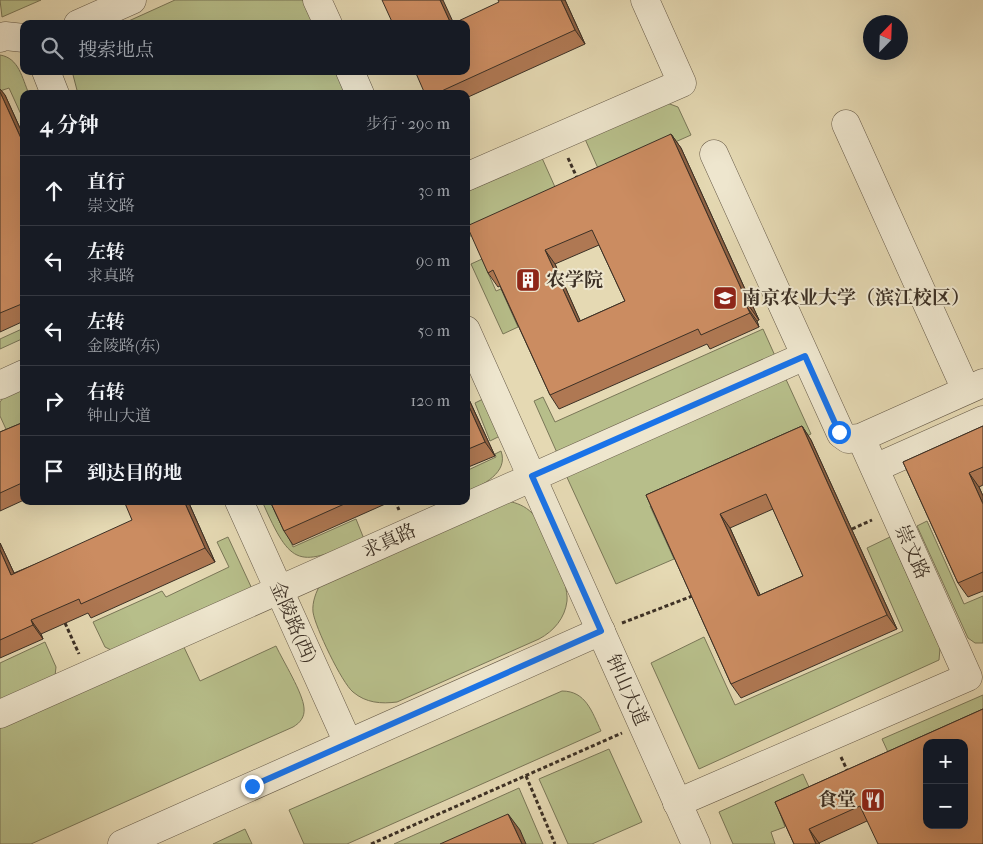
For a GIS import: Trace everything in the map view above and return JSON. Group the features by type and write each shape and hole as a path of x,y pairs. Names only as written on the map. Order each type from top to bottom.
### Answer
{"lane":[{"path":"86,20 129,0"},
{"path":"318,0 326,20"},
{"path":"470,175 682,83 645,0"},
{"path":"0,38 5,36 20,38"},
{"path":"48,75 53,90"},
{"path":"352,75 358,90"},
{"path":"714,154 839,432 848,439 861,438 974,387 846,124"},
{"path":"470,339 601,631"},
{"name":"求真路","path":"470,504 805,356"},
{"path":"0,385 20,376"},
{"path":"875,468 983,420"},
{"name":"崇文路","path":"677,803 968,677 861,438"},
{"name":"金陵路(西)","path":"241,505 348,743"},
{"name":"求真路","path":"0,714 468,505"},
{"name":"钟山大道","path":"122,844 601,631 696,844"}],"path":[{"path":"558,137 579,182"},
{"path":"601,631 695,595"},
{"path":"65,623 88,675"},
{"path":"371,844 643,724"},
{"path":"831,736 850,777"},
{"path":"526,776 555,844"}],"green space":[{"path":"0,0 41,0 2,17"},
{"path":"175,0 303,0 312,20 131,20"},
{"path":"0,55 12,60 16,64 28,90 20,90 20,112 9,88 0,91"},
{"path":"73,75 337,75 344,90 77,90"},
{"path":"667,103 678,107 691,135 601,175 585,139"},
{"path":"542,158 559,196 470,236 470,190"},
{"path":"482,259 496,291 501,289 518,327 503,334 471,264"},
{"path":"763,329 776,358 558,455 534,401 543,397 555,422"},
{"path":"20,330 20,340 0,349 0,339"},
{"path":"784,375 811,434 650,506 674,559 616,584 565,473"},
{"path":"20,391 20,436 11,440 0,416 0,402 3,398"},
{"path":"483,399 500,436 490,441 475,403"},
{"path":"501,451 501,466 498,472 486,482 470,491 470,469 496,457 495,454"},
{"path":"508,501 527,508 532,513 555,555 567,592 566,607 558,623 539,639 397,702 374,702 358,696 342,678 315,619 313,605 321,583"},
{"path":"264,505 274,505 293,547 356,519 364,539 324,554 311,557 300,556 290,550 281,540"},
{"path":"927,521 964,604 983,596 983,643 975,643 968,638 917,526"},
{"path":"228,537 253,591 113,651 105,647 93,622 162,591 166,597 229,567 217,542"},
{"path":"890,537 940,648 939,660 699,769 651,663 704,637 735,705 903,631 867,548"},
{"path":"45,642 56,667 55,676 0,703 0,663"},
{"path":"182,643 200,681 276,646 303,702 304,714 302,719 293,727 31,844 0,844 0,724"},
{"path":"562,691 570,692 583,699 591,710 601,731 347,844 304,844 289,810"},
{"path":"983,695 983,720 937,739 923,739 923,745 892,761 882,739"},
{"path":"609,749 642,822 592,844 568,844 539,779"},
{"path":"803,774 814,798 780,813 785,827 771,832 775,844 733,844 719,812"},
{"path":"519,788 543,844 394,844"},
{"path":"245,829 252,844 213,844"}],"building":[{"path":"382,0 440,0 449,20 391,20"},
{"path":"498,0 561,0 575,30 444,90 423,90 417,75 470,75 470,20 461,20 499,2"},
{"path":"0,92 20,136 20,305 0,313"},
{"name":"农学院","path":"671,134 749,306 747,307 750,313 701,335 698,329 550,395 493,270 488,273 470,233 470,225","holes":["592,230 625,301 578,322 545,250"]},
{"path":"470,409 485,442 470,448"},
{"path":"20,424 20,484 0,493 0,432"},
{"path":"802,426 887,615 731,684 646,495","holes":["766,494 803,576 758,596 720,514"]},
{"path":"983,426 983,467 969,473 983,504 983,572 958,583 903,462"},
{"path":"126,505 186,505 205,548 81,604 79,599 31,620 33,625 0,640 0,550 11,575 132,520"},
{"path":"272,505 342,505 284,531"},
{"name":"食堂","path":"983,709 983,844 878,844 860,806 809,829 816,844 794,844 775,802"},
{"path":"508,814 522,844 440,844"}],"place":[{"name":"农学院","path":"528,280"},
{"name":"南京农业大学（滨江校区）","path":"725,298"},
{"name":"食堂","path":"873,800"}],"route":[{"path":"252,786 601,631 532,476 805,356 839,432"}]}
